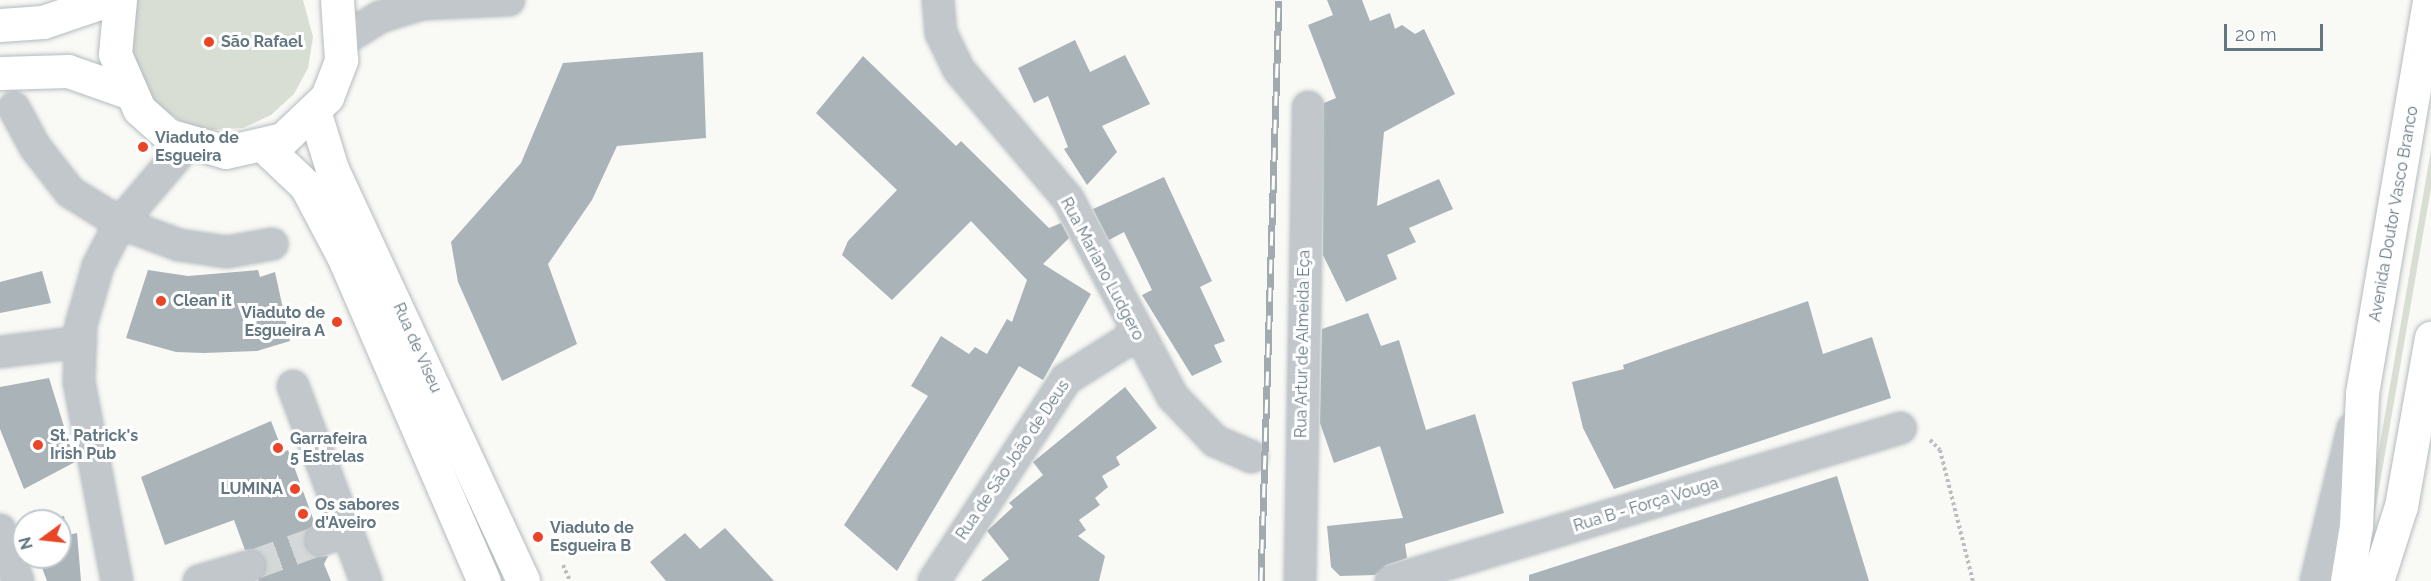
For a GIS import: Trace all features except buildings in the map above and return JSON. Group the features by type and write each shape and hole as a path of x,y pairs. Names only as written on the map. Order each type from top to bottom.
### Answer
{"main road":[{"path":"0,25 43,22 108,0"},
{"path":"120,0 115,54 128,92 152,124 187,144 226,152 265,147 315,114 335,80 343,40 337,0"},
{"name":"Avenida Doutor Vasco Branco","path":"2347,581 2356,526 2362,393 2429,0"},
{"path":"0,73 68,71 128,92"},
{"name":"Rua de Viseu","path":"315,114 332,169 523,581"},
{"name":"Rua de Viseu","path":"265,147 306,186 344,258 484,581"},
{"path":"2377,581 2401,506 2431,338"}],"street":[{"path":"343,40 380,17 423,4 509,0"},
{"name":"Rua Mariano Ludgero","path":"938,0 941,33 958,70 1068,199 1136,335 1173,397 1215,441 1252,457"},
{"name":"Rua Artur de Almeida Eça","path":"1300,581 1308,107"},
{"path":"14,108 35,147 70,192 120,223 179,245 227,252 272,244"},
{"path":"117,581 79,382 80,342 98,266 120,223 187,144"},
{"name":"Rua de São João de Deus","path":"934,581 1066,379 1136,335"},
{"path":"0,352 80,342"},
{"path":"293,386 334,535 366,581"},
{"name":"Avenida Doutor Vasco Branco","path":"2316,581 2362,393"},
{"name":"Rua B - Força Vouga","path":"1391,581 1901,428"},
{"path":"2390,581 2401,506"},
{"path":"0,530 18,581"},
{"path":"199,581 250,566"}],"path":[{"path":"1901,428 1924,434 1941,450 1973,581"},
{"path":"563,564 570,581"}],"shaded area":[{"path":"137,0 303,0 313,37 308,68 294,94 271,115 243,128 212,130 182,122 157,105 138,79 129,50"},
{"path":"2431,150 2431,188 2363,581 2356,581"}],"tunnel":[{"path":"250,566 321,540"}],"railway":[{"path":"1261,581 1279,0"}],"place":[{"name":"São Rafael","path":"209,42"},
{"name":"Viaduto de Esgueira","path":"143,147"},
{"name":"Clean it","path":"161,301"},
{"name":"Viaduto de Esgueira A","path":"337,322"},
{"name":"St. Patrick's Irish Pub","path":"38,445"},
{"name":"Garrafeira 5 Estrelas","path":"278,448"},
{"name":"LUMINA","path":"295,489"},
{"name":"Os sabores d'Aveiro","path":"303,514"},
{"name":"Viaduto de Esgueira B","path":"538,537"}]}
